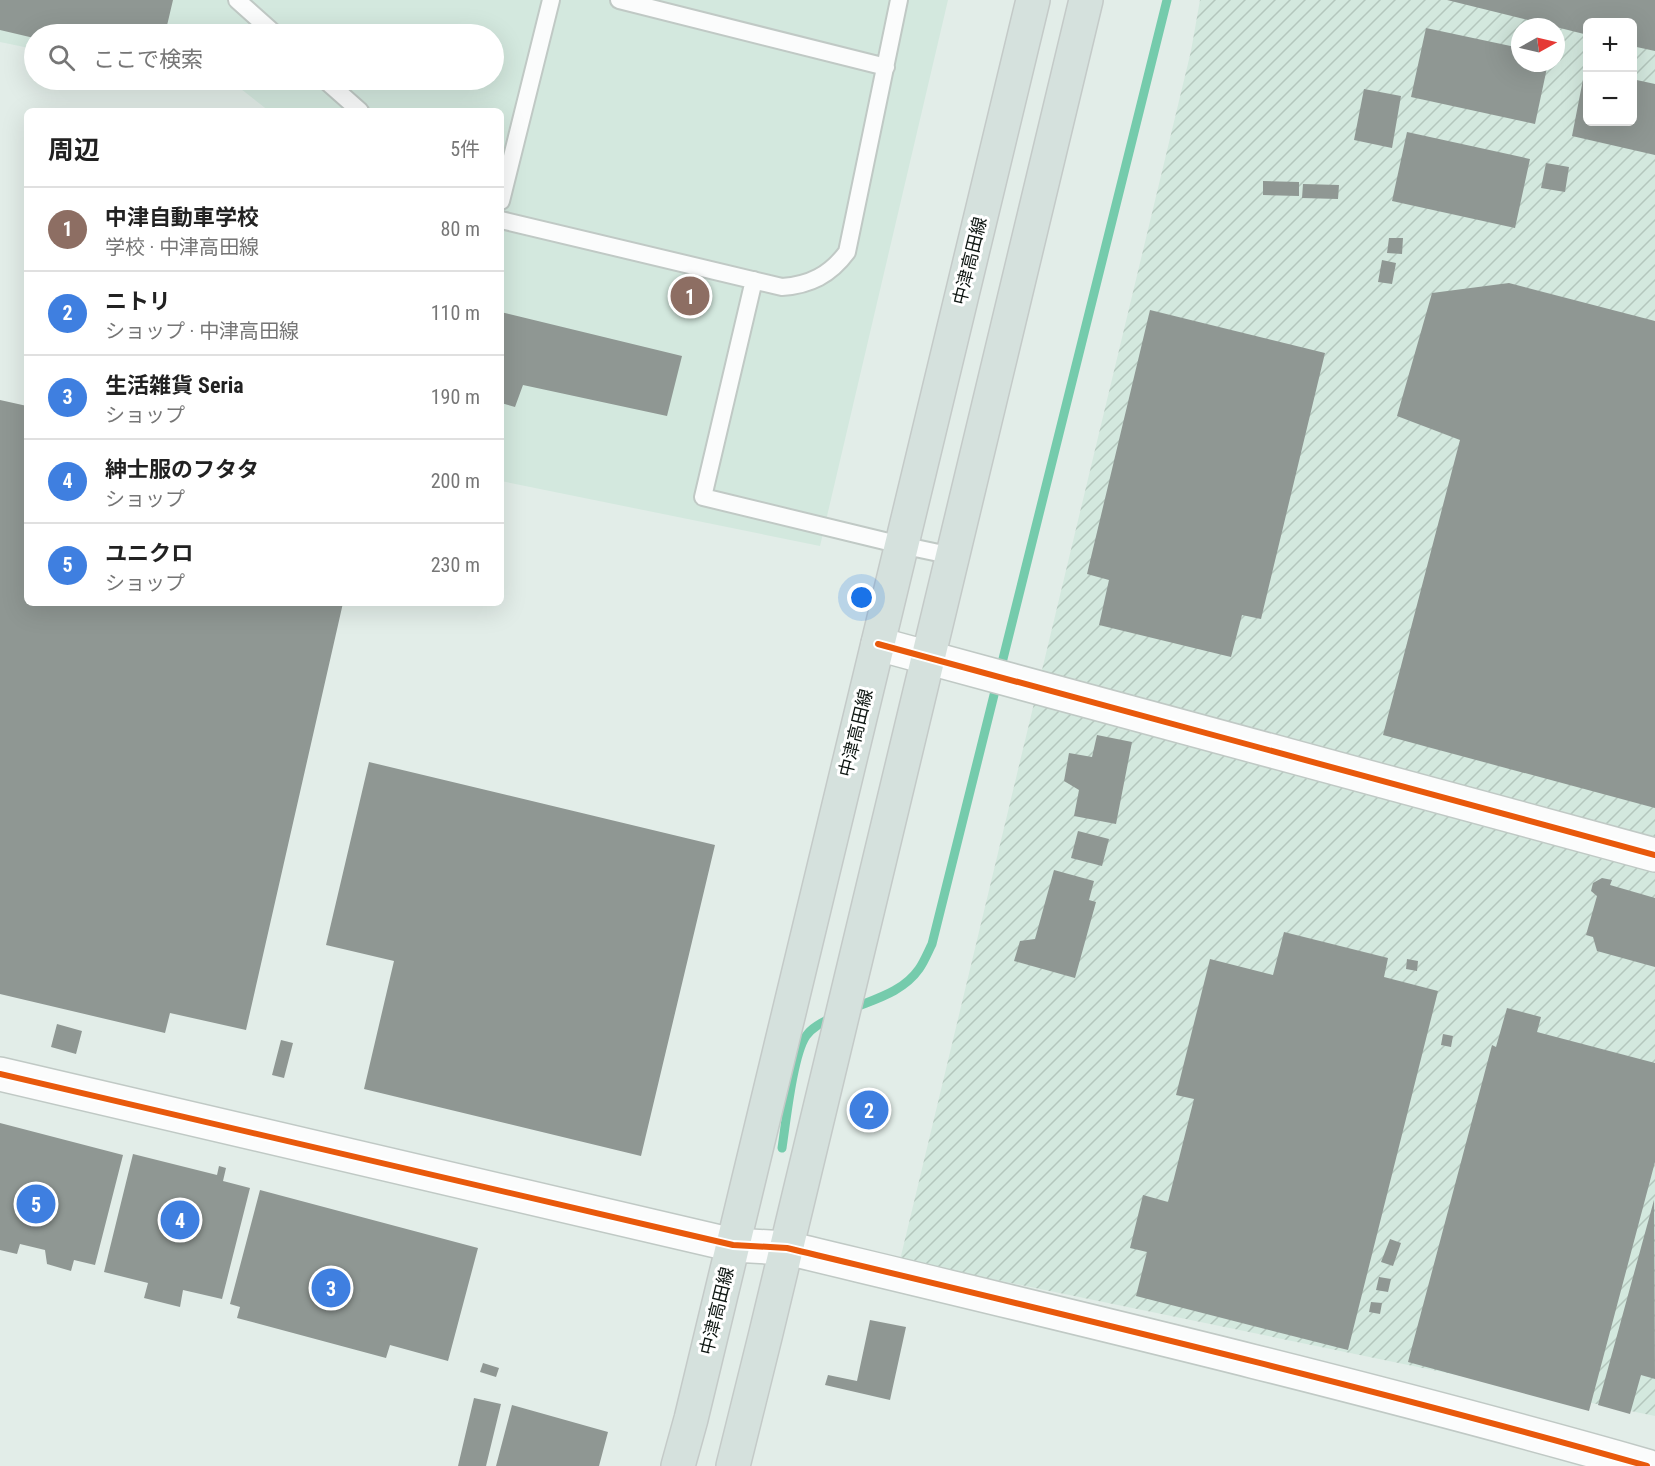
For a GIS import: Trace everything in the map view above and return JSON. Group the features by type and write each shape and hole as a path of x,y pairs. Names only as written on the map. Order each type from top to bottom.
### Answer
{"main road":[{"name":"中津高田線","path":"678,1466 1033,0"},
{"path":"733,1466 1086,0"}],"street":[{"path":"878,644 1655,855"},
{"path":"0,1074 733,1245 787,1248 1208,1349 1508,1427 1647,1466"}],"lane":[{"path":"237,0 264,24"},
{"path":"504,189 551,0"},
{"path":"619,0 886,67"},
{"path":"504,221 782,287 811,282 836,266 847,252 899,0"},
{"path":"336,90 357,108"},
{"path":"754,280 703,497 901,546 953,556"}],"shaded area":[{"path":"0,0 948,0 820,546 504,482 504,108 265,108 242,90 504,90 504,24 24,24 24,47 0,42"},
{"path":"1200,0 1655,0 1655,1416 900,1260 1191,51"}],"building":[{"path":"0,0 173,0 167,24 24,24 24,36 0,30"},
{"path":"1447,0 1655,0 1655,51 1637,47 1637,18 1583,18 1583,34 1565,29 1565,18 1520,18"},
{"path":"1426,28 1511,46 1511,72 1546,72 1535,124 1411,97"},
{"path":"1583,79 1583,126 1637,126 1637,80 1655,84 1655,155 1572,136"},
{"path":"1364,89 1401,96 1392,148 1354,140"},
{"path":"1407,132 1530,159 1515,228 1392,201"},
{"path":"1546,163 1569,167 1565,192 1541,188"},
{"path":"1263,181 1299,182 1299,196 1263,195"},
{"path":"1303,184 1339,185 1338,199 1302,198"},
{"path":"1389,238 1403,238 1402,254 1387,253"},
{"path":"1382,260 1396,263 1392,284 1378,282"},
{"path":"1509,283 1655,321 1655,808 1383,735 1460,440 1397,416 1432,293"},
{"path":"1150,310 1325,353 1261,619 1242,615 1231,657 1099,625 1109,580 1087,574"},
{"path":"504,313 682,356 667,416 523,385 515,407 504,404"},
{"path":"0,400 24,405 24,606 342,606 246,1030 170,1013 165,1033 0,994"},
{"path":"1097,735 1132,742 1116,824 1074,816 1079,790 1064,781 1069,753 1092,757"},
{"path":"369,762 715,845 641,1156 364,1089 394,961 326,945"},
{"path":"1078,831 1109,839 1102,866 1071,858"},
{"path":"1054,870 1094,881 1089,900 1096,902 1075,978 1014,961 1020,941 1035,939"},
{"path":"1602,878 1612,880 1610,885 1655,898 1655,967 1597,951 1593,937 1586,935 1597,896 1591,891 1593,883"},
{"path":"1284,932 1388,958 1384,977 1438,991 1348,1350 1136,1296 1147,1252 1130,1248 1143,1195 1168,1202 1194,1099 1176,1095 1210,959 1273,975"},
{"path":"1407,959 1418,961 1417,971 1406,969"},
{"path":"1507,1008 1541,1017 1537,1032 1655,1063 1655,1162 1589,1411 1408,1362 1492,1045 1496,1047"},
{"path":"57,1024 82,1031 76,1054 51,1047"},
{"path":"1443,1034 1453,1036 1451,1047 1441,1045"},
{"path":"281,1040 293,1043 284,1078 272,1075"},
{"path":"0,1123 123,1155 95,1265 74,1260 71,1271 47,1264 45,1250 20,1244 17,1254 0,1250"},
{"path":"133,1154 217,1175 219,1166 226,1168 223,1181 250,1188 222,1299 183,1290 180,1307 144,1298 148,1283 104,1272"},
{"path":"260,1190 478,1248 448,1361 390,1345 386,1358 237,1318 240,1307 230,1304"},
{"path":"1654,1200 1655,1379 1641,1375 1630,1414 1598,1405"},
{"path":"1390,1239 1401,1243 1393,1266 1381,1262"},
{"path":"1379,1277 1391,1279 1388,1292 1376,1290"},
{"path":"1371,1302 1382,1303 1380,1314 1369,1312"},
{"path":"870,1320 906,1327 890,1400 825,1385 828,1375 857,1381"},
{"path":"483,1363 499,1368 496,1377 480,1372"},
{"path":"474,1398 501,1404 486,1466 458,1466"},
{"path":"512,1405 608,1432 599,1466 496,1466"}],"waterway":[{"path":"851,1009 888,994 905,984 919,969 932,944 1167,0"},
{"path":"782,1148 791,1089 801,1045 811,1030 833,1017"}],"cycle path":[{"path":"878,644 1655,855"},
{"path":"0,1074 733,1245 787,1248 1433,1407 1647,1466"}],"place":[{"name":"中津自動車学校","path":"690,296"},
{"name":"ニトリ","path":"869,1110"},
{"name":"ユニクロ","path":"36,1204"},
{"name":"紳士服のフタタ","path":"180,1220"},
{"name":"生活雑貨 Seria","path":"331,1288"}]}
